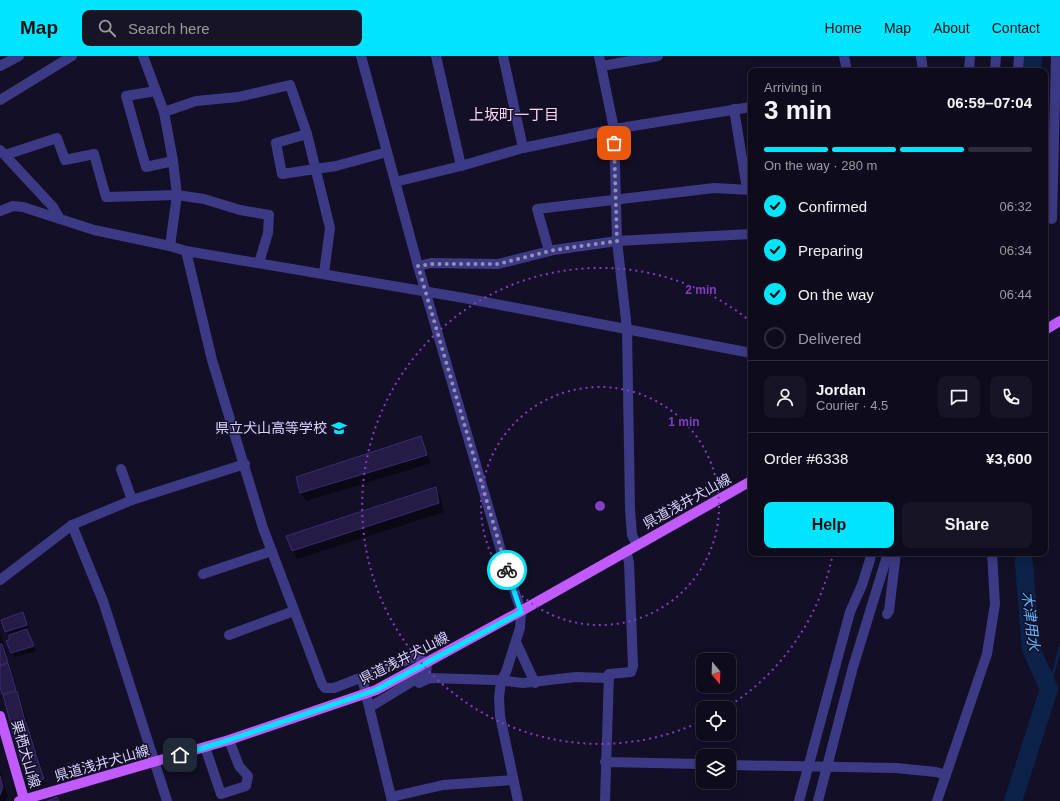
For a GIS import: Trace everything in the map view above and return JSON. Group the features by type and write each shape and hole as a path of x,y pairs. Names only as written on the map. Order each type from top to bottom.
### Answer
{"main road":[{"path":"1048,328 1060,321"},
{"name":"県道浅井犬山線","path":"23,800 229,740 376,690 427,664 521,612 748,483"},
{"name":"栗栖犬山線","path":"0,716 23,800"}],"street":[{"path":"0,66 19,56"},
{"path":"1,97 56,60 72,56"},
{"path":"143,56 164,112 173,161 177,195 170,246"},
{"path":"361,56 418,266 502,554 521,612 520,628 516,642 501,681 500,716 518,801"},
{"path":"436,56 462,166"},
{"path":"503,56 523,148"},
{"path":"637,545 632,535 630,509 627,328 617,241 614,129 601,61 658,56"},
{"path":"844,56 846,68"},
{"path":"921,56 923,68"},
{"path":"969,68 970,56"},
{"path":"995,68 996,56"},
{"path":"1018,68 1019,56"},
{"path":"1052,219 1056,56"},
{"path":"164,112 196,101 238,97 290,85 307,134 330,228 324,273"},
{"path":"156,91 126,96 146,167 173,161"},
{"path":"394,182 462,166 523,148 614,129 748,107"},
{"path":"734,109 748,185"},
{"path":"307,134 276,143 282,174 336,166 387,152"},
{"path":"60,219 53,207 2,152 57,138 65,160 94,154 106,197 177,195 204,199 240,210 269,215 268,233 259,263"},
{"path":"548,252 538,209 714,188 748,190"},
{"path":"0,211 14,206 23,207 94,230 170,246 186,251 426,291 627,328 748,352"},
{"path":"418,266 431,264 498,264 548,252 617,241 748,234"},
{"path":"186,251 212,360 272,551 325,688 334,688 417,656 427,664 426,673 370,707"},
{"path":"0,580 72,525 132,500 245,464"},
{"path":"121,469 132,500"},
{"path":"72,525 103,601 167,801"},
{"path":"203,574 272,551"},
{"path":"605,801 605,762 609,674 631,672 633,666 629,562 626,552"},
{"path":"799,801 823,717 850,612 862,585 871,556"},
{"path":"818,801 863,630 887,556"},
{"path":"887,614 889,611 896,556"},
{"path":"937,801 987,654 995,604 992,556"},
{"path":"229,634 294,611"},
{"path":"516,642 535,683"},
{"path":"403,688 412,687 430,678 535,683 576,677 609,678"},
{"path":"362,678 392,799 443,785 513,780"},
{"path":"205,747 221,794 246,786 248,776 239,766 229,740"},
{"path":"605,762 696,764"},
{"path":"736,765 896,768 946,775"}],"building":[{"path":"421,436 427,455 300,493 296,477"},
{"path":"436,487 439,503 292,551 286,536"},
{"path":"23,612 27,625 5,632 1,620"},
{"path":"27,629 34,646 11,653 6,641 9,640 9,635"},
{"path":"0,644 2,644 8,662 0,665"},
{"path":"8,663 16,690 2,694 0,686 0,666"},
{"path":"17,691 25,721 11,725 3,695"},
{"path":"26,722 36,754 21,759 11,727"},
{"path":"36,755 44,779 33,782 28,780 21,760"},
{"path":"0,776 3,787 0,795"},
{"path":"57,797 59,801 47,801"}],"waterway":[{"name":"木津用水","path":"1032,68 1033,56"},
{"name":"木津用水","path":"1013,801 1049,689 1031,649 1023,556"},
{"path":"1049,689 1060,648"}],"way so far":[{"path":"507,570 418,266 431,264 498,264 554,250 617,241 614,143"}],"place":[{"name":"県立犬山高等学校","path":"339,428"}],"district":[{"name":"上坂町一丁目","path":"514,114"}],"route":[{"path":"180,755 376,690 427,664 521,612 507,570"}]}
